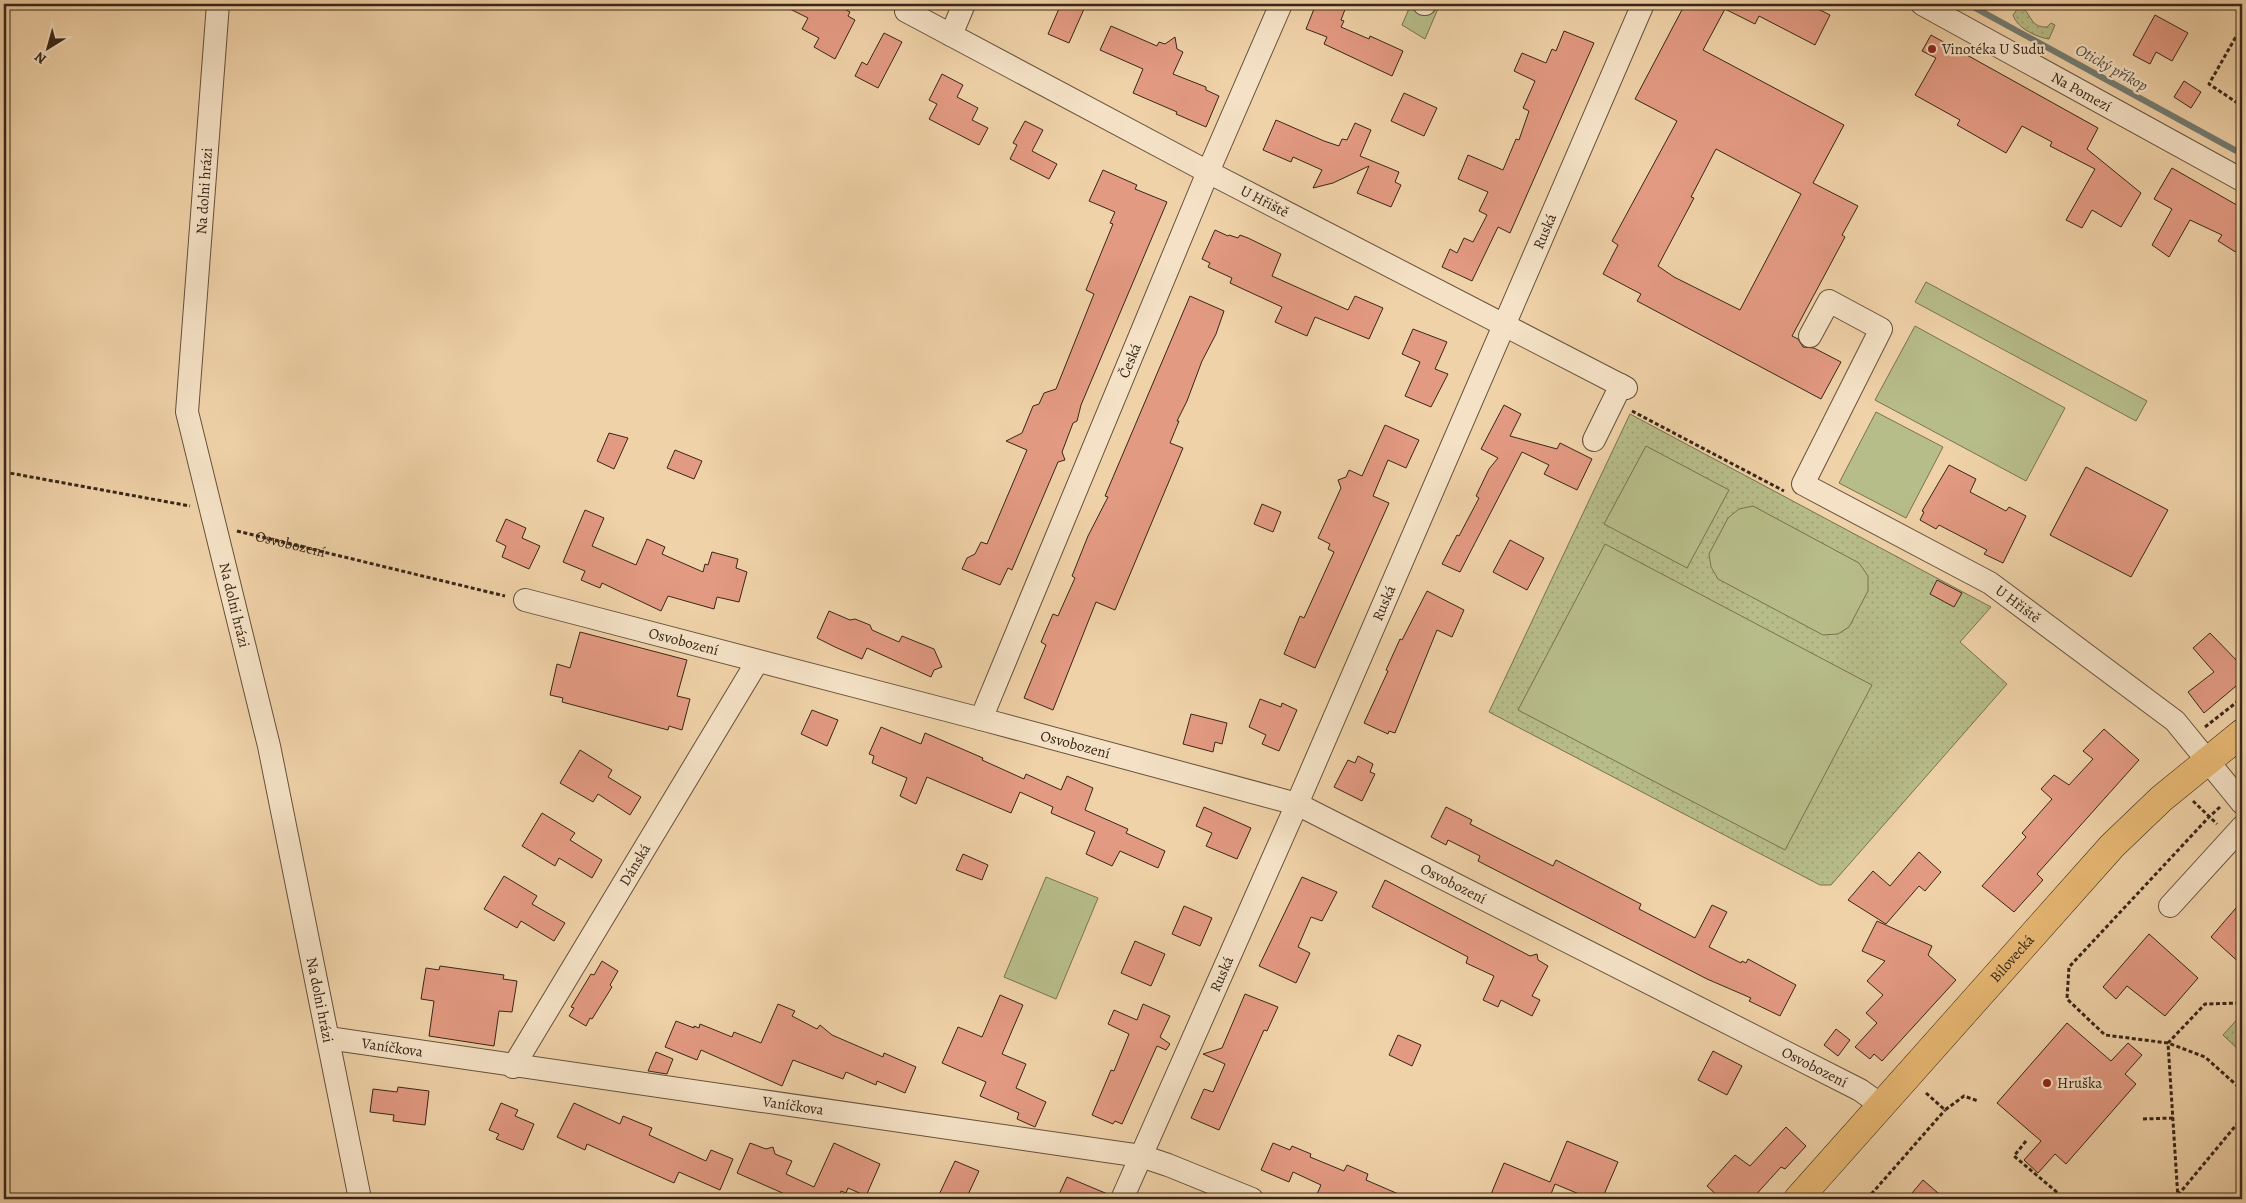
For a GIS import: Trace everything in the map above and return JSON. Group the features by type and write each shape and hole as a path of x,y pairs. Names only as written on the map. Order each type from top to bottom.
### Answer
{"main road":[{"name":"Bílovecká","path":"1798,1199 2112,846 2154,805 2242,733"}],"street":[{"name":"Na dolni hrázi","path":"218,4 187,412 269,746 360,1199"},
{"path":"951,34 964,4"},
{"name":"Česká","path":"980,718 1208,172 1281,4"},
{"name":"Ruská","path":"1122,1199 1296,804 1643,4"},
{"name":"Na Pomezí","path":"1922,4 2242,180"},
{"name":"U Hřiště","path":"906,11 1208,172 1503,324 1620,392"},
{"path":"1797,489 1881,329 1829,301 1810,336"},
{"path":"1594,440 1620,392"},
{"name":"U Hřiště","path":"1797,489 1990,583 2175,721 2239,799"},
{"name":"Osvobození","path":"525,600 757,662 980,718 1296,804 1860,1090 1881,1105"},
{"name":"Dánská","path":"514,1067 757,662"},
{"path":"2170,906 2242,827"},
{"name":"Vaníčkova","path":"328,1038 514,1067 1141,1156 1168,1164 1252,1199"}],"path":[{"path":"2242,26 2209,84 2242,106"},
{"path":"1620,392 1797,489"},
{"name":"Osvobození","path":"4,472 213,518 525,600"},
{"path":"2190,738 2242,698"},
{"path":"2239,799 2209,816 2069,967 2067,999 2105,1035 2168,1043 2205,1057 2242,1090"},
{"path":"2178,1197 2168,1043 2205,1004 2242,1003"},
{"path":"1926,1093 1944,1110"},
{"path":"1867,1199 1944,1110 1964,1096 1978,1101"},
{"path":"2143,1119 2173,1118"},
{"path":"2178,1197 2242,1118"},
{"path":"2026,1141 2014,1156 2065,1199"}],"green space":[{"path":"1411,4 1440,4 1425,39 1402,25"},
{"path":"2018,8 2023,8 2038,26 2047,27 2051,23 2055,25 2049,39 2033,34 2018,24 2013,15"},
{"path":"1926,282 2147,401 2136,421 1915,302"},
{"path":"1915,326 2065,408 2026,481 1875,400"},
{"path":"1876,412 1943,447 1906,518 1839,483"},
{"path":"1630,414 1991,607 1960,642 2007,684 1831,885 1820,885 1489,712"},
{"path":"1646,446 1729,490 1687,568 1604,524"},
{"path":"1753,506 1859,563 1868,576 1868,591 1849,627 1838,634 1823,635 1718,579 1711,567 1709,554 1728,518 1739,509"},
{"path":"1605,544 1872,685 1785,850 1518,710"},
{"path":"1046,877 1098,898 1056,999 1004,977"},
{"path":"2242,1014 2242,1053 2223,1035"}],"building":[{"path":"780,4 835,4 850,12 848,16 855,20 835,59 814,47 819,38 802,29 808,18"},
{"path":"1061,4 1072,4 1084,9 1069,43 1048,34"},
{"path":"1316,4 1347,4 1341,20 1344,21 1341,27 1369,39 1370,36 1403,51 1392,76 1324,44 1327,37 1306,29"},
{"path":"1685,4 1808,4 1830,15 1815,45 1759,16 1755,24 1725,9 1703,50 1844,125 1813,183 1858,206 1842,235 1845,237 1792,336 1798,339 1803,347 1814,348 1841,362 1821,399 1637,301 1641,294 1603,274 1618,245 1612,241 1677,121 1635,99","holes":["1716,149 1801,194 1740,310 1674,277 1658,266 1694,198 1691,197"]},
{"path":"2155,15 2188,33 2172,61 2156,52 2150,64 2133,55"},
{"path":"1111,26 1157,46 1159,42 1165,44 1175,37 1177,49 1183,52 1173,74 1206,87 1206,90 1219,96 1206,127 1133,93 1143,69 1100,50"},
{"path":"1564,31 1594,43 1510,233 1498,227 1472,281 1442,267 1450,249 1457,253 1464,238 1473,242 1487,215 1479,211 1488,192 1458,179 1468,155 1503,170 1516,139 1519,140 1529,111 1523,108 1535,81 1514,71 1522,53 1546,63 1552,49 1556,51"},
{"path":"884,33 902,42 878,88 855,76 862,62 867,65"},
{"path":"1931,35 2098,128 2087,149 2141,193 2121,227 2092,210 2082,228 2066,220 2095,169 2050,146 2052,142 2022,126 2006,153 1957,125 1960,120 1915,95 1936,58 1922,51"},
{"path":"942,74 963,85 957,97 978,108 972,120 988,128 979,145 929,119 937,104 929,100"},
{"path":"2184,81 2201,92 2191,108 2174,97"},
{"path":"1404,93 1437,108 1424,136 1391,121"},
{"path":"1276,120 1339,146 1342,139 1347,140 1355,123 1371,130 1360,156 1399,172 1395,182 1401,185 1391,207 1357,193 1369,166 1333,183 1313,188 1322,170 1293,157 1291,162 1263,150"},
{"path":"1025,121 1043,130 1032,151 1057,164 1049,179 1010,159 1017,145 1013,143"},
{"path":"2172,168 2242,208 2242,256 2218,241 2222,235 2190,220 2169,257 2152,245 2172,209 2154,199"},
{"path":"1103,170 1137,185 1135,189 1167,202 1081,405 1077,421 1073,423 1062,452 1065,460 1058,462 1012,570 1008,568 1000,585 962,569 967,558 975,554 981,542 987,544 1027,450 1006,441 1022,433 1033,406 1039,404 1044,393 1056,389 1094,294 1086,290 1113,224 1110,223 1115,212 1089,201"},
{"path":"1215,230 1238,238 1240,235 1281,254 1272,276 1348,310 1355,296 1383,308 1369,339 1315,317 1307,336 1275,322 1282,307 1230,283 1232,278 1208,267 1210,263 1202,259"},
{"path":"1190,296 1224,311 1216,334 1202,361 1187,401 1177,421 1179,421 1170,443 1183,448 1115,610 1096,602 1053,710 1024,698 1046,645 1041,642 1053,614 1058,616 1075,578 1072,576 1088,536 1108,497 1105,496"},
{"path":"1413,329 1447,342 1435,369 1448,374 1431,407 1405,396 1420,362 1402,354"},
{"path":"1504,405 1521,414 1510,436 1557,449 1560,443 1592,459 1577,490 1544,474 1549,465 1522,452 1460,572 1442,564 1479,498 1476,496 1489,469 1498,458 1481,449"},
{"path":"1385,425 1419,440 1406,468 1388,460 1373,496 1389,503 1315,668 1284,654 1300,616 1304,618 1334,552 1328,549 1330,544 1318,538 1341,488 1338,480 1346,477 1349,470 1362,476"},
{"path":"609,433 628,438 614,469 597,461"},
{"path":"675,450 702,461 694,479 667,468"},
{"path":"1949,465 1976,479 1970,492 2006,511 2009,507 2026,516 2003,563 1984,554 1987,550 1939,525 1936,529 1920,520 1924,512 1922,511"},
{"path":"2086,467 2168,510 2131,577 2050,535"},
{"path":"1262,504 1281,512 1273,532 1254,524"},
{"path":"585,510 604,518 592,546 636,565 647,539 665,547 662,554 703,572 705,564 708,565 712,552 738,559 736,568 747,572 739,602 717,597 714,609 668,596 661,611 602,583 600,588 581,580 585,571 563,562"},
{"path":"506,519 526,528 522,538 540,546 529,569 502,557 506,546 496,541"},
{"path":"1510,540 1544,558 1527,590 1493,572"},
{"path":"1937,580 1962,593 1954,607 1930,594"},
{"path":"1427,591 1464,610 1452,637 1437,630 1395,733 1389,731 1388,734 1364,723 1388,671 1386,670 1400,639 1402,640"},
{"path":"829,611 850,620 855,619 870,625 872,630 899,642 902,636 934,649 942,667 934,670 931,677 867,648 862,659 835,647 817,638"},
{"path":"580,632 687,660 677,696 690,699 682,730 669,726 668,730 562,702 563,698 550,695 557,664 570,668"},
{"path":"2210,633 2242,666 2242,681 2204,713 2188,692 2214,672 2193,648"},
{"path":"1260,699 1281,707 1282,703 1297,710 1279,751 1262,744 1266,735 1249,727"},
{"path":"812,710 838,720 827,746 801,734"},
{"path":"1191,714 1227,723 1222,744 1215,742 1213,752 1183,744"},
{"path":"881,727 921,744 925,733 983,758 982,760 1024,779 1026,774 1061,790 1067,776 1093,788 1085,810 1128,829 1126,833 1165,851 1158,868 1120,851 1112,866 1086,854 1095,832 1051,813 1053,807 1020,792 1011,813 927,777 916,804 900,796 907,778 872,763 874,756 869,754"},
{"path":"2104,729 2139,760 2037,874 2043,880 2014,912 1982,886 2026,837 2022,833 2052,799 2041,789 2054,775 2069,785 2093,759 2083,751"},
{"path":"580,750 612,770 608,777 641,797 630,815 598,794 593,802 560,783"},
{"path":"1358,756 1373,764 1370,772 1375,774 1362,801 1334,787 1348,760 1355,763"},
{"path":"1204,807 1251,828 1237,859 1206,846 1212,833 1196,826"},
{"path":"1446,807 1472,820 1470,824 1553,866 1556,860 1641,904 1639,909 1695,938 1712,905 1727,912 1709,947 1741,963 1742,961 1746,963 1748,959 1796,985 1780,1016 1749,1001 1751,998 1707,979 1478,861 1480,856 1448,840 1446,845 1431,837"},
{"path":"542,813 575,833 570,840 602,860 592,878 559,858 555,866 522,846"},
{"path":"1919,852 1941,872 1925,891 1919,886 1886,924 1848,900 1873,871 1890,886"},
{"path":"963,854 988,865 982,880 956,870"},
{"path":"504,876 537,896 532,904 565,923 554,941 521,921 517,928 484,909"},
{"path":"1302,877 1337,892 1322,921 1311,917 1298,947 1310,953 1296,983 1259,966"},
{"path":"1385,880 1530,956 1537,954 1538,960 1548,966 1532,996 1540,1000 1532,1016 1501,1000 1498,1007 1483,1000 1494,976 1466,963 1468,957 1372,907"},
{"path":"2242,901 2242,965 2211,937"},
{"path":"1184,906 1212,918 1200,946 1172,934"},
{"path":"1877,921 1932,946 1928,955 1956,980 1882,1061 1874,1054 1870,1059 1855,1047 1877,1023 1866,1013 1883,995 1867,981 1885,961 1862,951"},
{"path":"2149,934 2198,978 2165,1016 2127,986 2116,999 2103,987"},
{"path":"1135,941 1165,954 1151,986 1121,973"},
{"path":"602,961 618,971 610,985 612,987 586,1026 569,1016 574,1008 571,1007 591,974 594,975"},
{"path":"440,966 504,975 503,979 517,981 512,1012 499,1011 494,1046 429,1036 434,1001 421,999 426,968 439,970"},
{"path":"1245,994 1278,1007 1267,1031 1264,1030 1219,1130 1191,1118 1204,1089 1213,1092 1225,1064 1203,1054 1222,1048"},
{"path":"1000,995 1023,1005 1002,1054 1026,1064 1016,1088 1046,1102 1035,1127 1017,1119 1019,1113 980,1096 986,1082 942,1063 958,1027 982,1037"},
{"path":"778,1004 795,1011 792,1016 817,1029 820,1025 832,1035 883,1057 884,1053 916,1067 905,1093 877,1081 876,1085 846,1072 843,1079 793,1060 782,1086 701,1050 697,1060 665,1047 676,1021 694,1028 694,1026 699,1028 700,1024 732,1037 734,1032 761,1043"},
{"path":"1143,1004 1170,1016 1160,1037 1170,1044 1166,1050 1157,1046 1122,1124 1115,1121 1113,1124 1092,1115 1111,1070 1114,1071 1129,1034 1108,1024 1114,1010 1137,1020"},
{"path":"2067,1023 2111,1061 2128,1043 2142,1055 2125,1074 2136,1084 2066,1164 2055,1154 2038,1173 2024,1160 2041,1141 1997,1103"},
{"path":"1836,1029 1850,1040 1838,1056 1824,1045"},
{"path":"1398,1035 1421,1045 1412,1066 1389,1055"},
{"path":"1713,1051 1742,1066 1727,1095 1698,1080"},
{"path":"656,1052 673,1059 667,1074 648,1071"},
{"path":"398,1087 429,1091 425,1125 393,1121 394,1115 370,1112 373,1089 397,1092"},
{"path":"501,1103 518,1110 515,1116 534,1124 523,1150 496,1139 499,1134 489,1130"},
{"path":"574,1103 620,1124 623,1116 652,1128 649,1135 706,1161 711,1150 733,1159 720,1190 679,1172 674,1183 587,1144 585,1150 557,1137"},
{"path":"1786,1127 1806,1146 1785,1169 1781,1167 1752,1199 1721,1199 1707,1186 1735,1155 1750,1166"},
{"path":"1567,1141 1618,1162 1602,1199 1591,1199 1555,1184 1549,1199 1489,1199 1504,1163 1550,1182"},
{"path":"750,1143 766,1149 773,1147 775,1154 792,1161 786,1174 814,1187 834,1143 880,1164 866,1196 848,1188 846,1193 841,1191 838,1198 841,1199 796,1199 737,1173"},
{"path":"1273,1143 1290,1150 1292,1146 1311,1154 1310,1157 1344,1171 1347,1165 1368,1174 1366,1180 1410,1199 1330,1199 1317,1194 1321,1185 1293,1172 1289,1182 1261,1170"},
{"path":"955,1161 979,1171 966,1199 937,1199"},
{"path":"1067,1177 1110,1195 1109,1199 1057,1199"},
{"path":"1923,1180 1945,1199 1907,1199"}],"waterway":[{"name":"Otický příkop","path":"1968,4 2242,154"}],"place":[{"name":"Vinotéka U Sudu","path":"1932,49"},
{"name":"Hruška","path":"2047,1083"}]}
